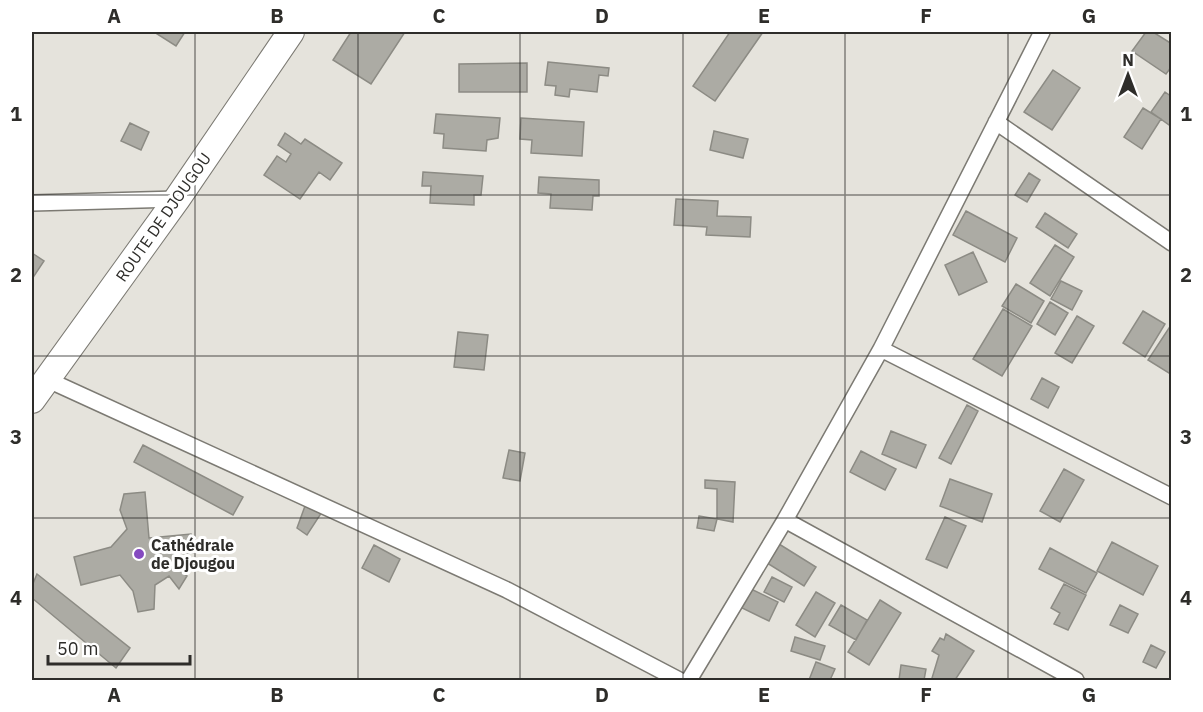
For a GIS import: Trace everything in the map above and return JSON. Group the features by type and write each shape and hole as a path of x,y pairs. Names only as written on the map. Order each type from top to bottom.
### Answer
{"highway":[{"name":"ROUTE DE DJOUGOU","path":"32,400 177,199 291,32"}],"street":[{"path":"688,681 785,520 881,349 1042,32"},
{"path":"996,122 1172,243"},
{"path":"32,203 177,199"},
{"path":"881,349 1172,496"},
{"path":"46,379 507,590 679,681"},
{"path":"785,520 1076,681"}],"building":[{"path":"154,32 185,32 176,46"},
{"path":"351,32 405,32 371,84 333,60"},
{"path":"730,32 763,32 715,101 693,86"},
{"path":"1146,32 1153,32 1172,44 1172,66 1166,74 1132,51"},
{"path":"548,62 609,68 608,76 599,75 597,92 570,89 569,97 555,95 556,86 545,85"},
{"path":"527,63 527,92 459,92 459,64"},
{"path":"1053,70 1080,88 1052,130 1024,112"},
{"path":"1165,92 1172,97 1172,127 1151,112"},
{"path":"1143,108 1161,119 1142,149 1124,137"},
{"path":"436,114 500,118 498,138 487,140 486,151 443,148 444,134 434,133"},
{"path":"521,118 584,122 582,156 531,153 532,140 520,139"},
{"path":"130,123 149,132 141,150 121,141"},
{"path":"714,131 748,139 743,158 710,150"},
{"path":"285,133 301,144 305,139 342,163 330,180 319,172 300,199 264,175 277,156 286,162 291,154 278,145"},
{"path":"423,172 483,176 481,195 474,195 474,205 430,203 431,186 422,186"},
{"path":"1029,173 1040,180 1027,202 1015,195"},
{"path":"539,177 599,180 599,196 593,196 592,210 550,208 551,194 538,193"},
{"path":"676,199 718,201 717,216 751,217 750,237 706,235 707,227 674,225"},
{"path":"966,211 1017,238 1005,262 953,235"},
{"path":"1045,213 1077,234 1068,248 1036,227"},
{"path":"1055,245 1074,257 1050,296 1030,283"},
{"path":"973,252 987,282 959,295 945,265"},
{"path":"32,253 44,261 32,279"},
{"path":"1061,281 1082,291 1072,310 1051,299"},
{"path":"1016,284 1044,301 1031,323 1002,306"},
{"path":"1050,302 1068,313 1055,335 1037,324"},
{"path":"1003,309 1032,326 1002,376 973,359"},
{"path":"1143,311 1165,324 1145,357 1123,343"},
{"path":"1077,316 1094,326 1072,363 1055,353"},
{"path":"1169,328 1172,330 1172,375 1148,360"},
{"path":"458,332 488,335 484,370 454,367"},
{"path":"1042,378 1059,387 1048,408 1031,399"},
{"path":"967,405 978,411 951,464 939,458"},
{"path":"891,431 926,445 916,468 882,454"},
{"path":"143,445 243,497 233,515 134,462"},
{"path":"509,450 525,453 520,481 503,478"},
{"path":"861,451 896,469 885,490 850,472"},
{"path":"1064,469 1084,480 1060,522 1040,511"},
{"path":"950,479 992,494 982,522 940,506"},
{"path":"705,480 735,482 733,522 717,519 717,489 705,488"},
{"path":"145,492 149,538 191,534 193,553 174,554 171,565 187,576 179,589 169,576 155,585 154,609 138,612 133,591 120,575 81,585 74,557 111,547 127,529 120,510 124,494"},
{"path":"305,506 322,512 307,535 297,528"},
{"path":"699,516 717,519 714,531 697,528"},
{"path":"945,517 966,526 947,568 926,559"},
{"path":"1112,542 1158,566 1143,595 1097,571"},
{"path":"779,544 816,567 804,586 767,563"},
{"path":"374,545 400,559 389,582 362,568"},
{"path":"1050,548 1097,573 1086,593 1039,569"},
{"path":"37,574 130,648 116,668 32,598 32,586"},
{"path":"772,577 792,587 784,602 764,592"},
{"path":"1064,584 1086,595 1068,630 1054,624 1060,613 1051,608"},
{"path":"749,588 778,602 769,621 740,607"},
{"path":"816,592 835,603 815,637 796,625"},
{"path":"880,600 901,613 869,665 848,652"},
{"path":"841,605 867,620 856,640 829,625"},
{"path":"1120,605 1138,614 1128,633 1110,625"},
{"path":"946,634 974,651 955,680 936,680 932,678 939,655 932,651 940,638 944,640"},
{"path":"795,637 825,646 820,660 791,651"},
{"path":"1151,645 1165,652 1156,668 1143,662"},
{"path":"816,662 835,669 830,680 809,680"},
{"path":"901,665 926,669 924,680 899,680"}],"place":[{"name":"Cathédrale de Djougou","path":"139,554"}]}
